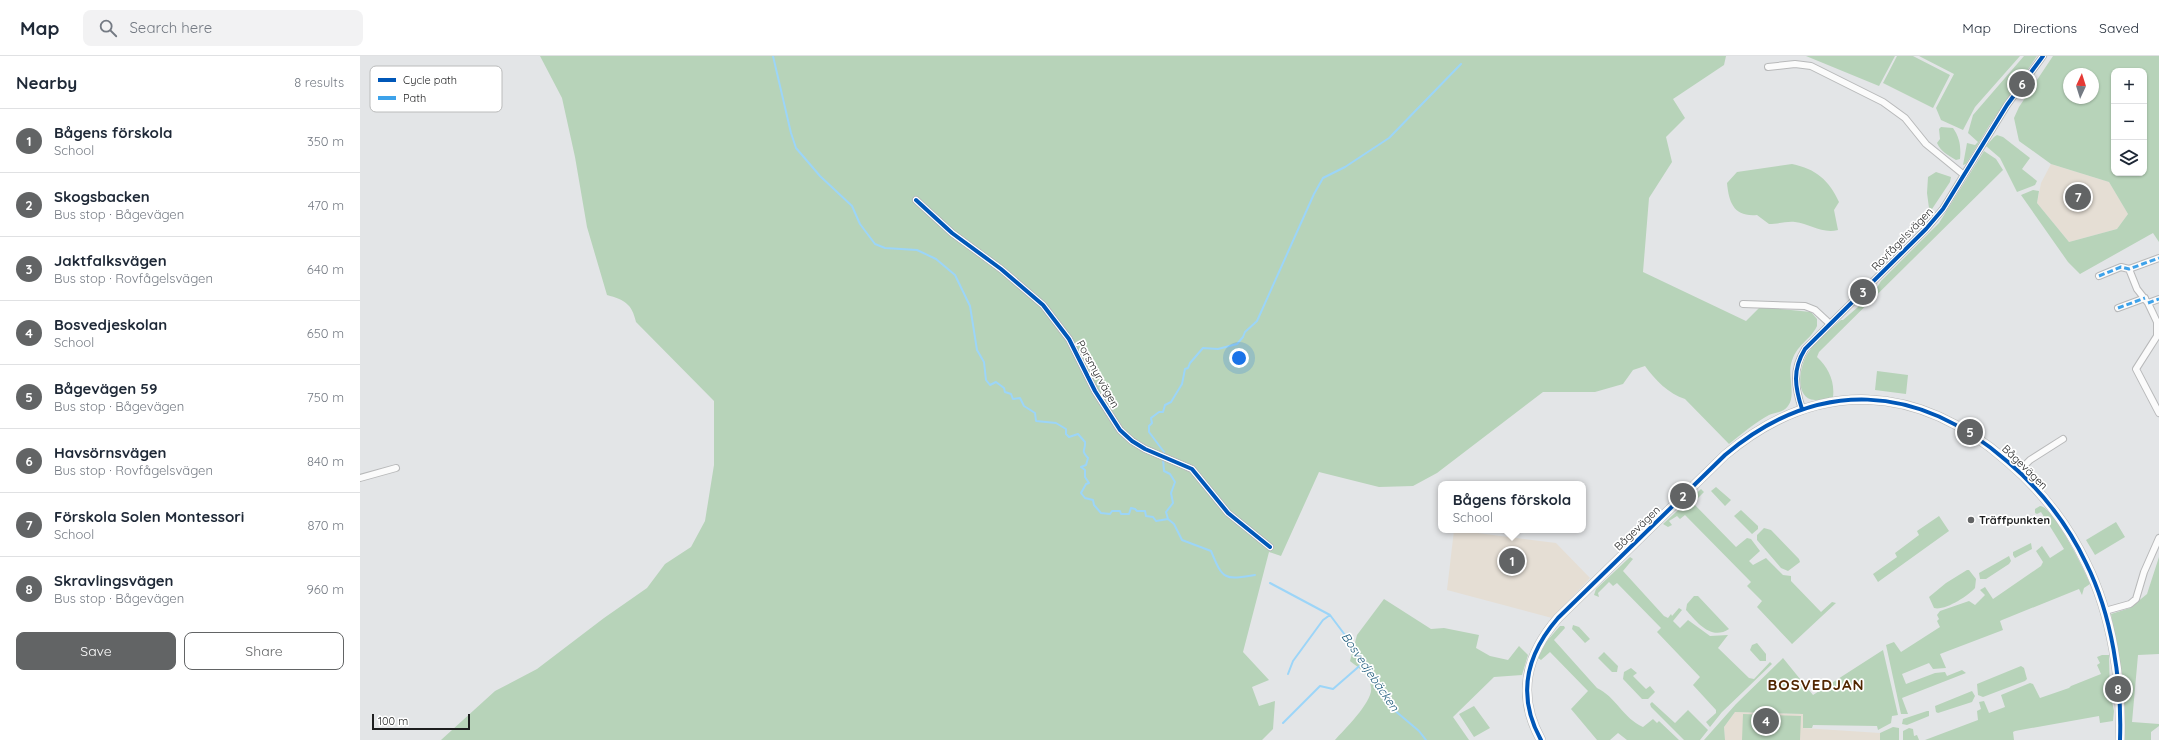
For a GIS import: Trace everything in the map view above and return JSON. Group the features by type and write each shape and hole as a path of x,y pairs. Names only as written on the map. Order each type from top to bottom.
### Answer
{"street":[{"name":"Rovfågelsvägen","path":"1802,409 1795,379 1798,362 1805,349 1926,229 1943,209 2008,105 2043,56"},
{"path":"1768,67 1795,64 1811,66 1883,102 1905,118 1936,154 1964,175"},
{"name":"Porsmyrvägen","path":"916,200 952,233 1001,269 1043,305 1069,339 1095,391 1120,430 1132,441 1145,449 1192,469 1228,513 1270,547"},
{"path":"2099,276 2121,267 2129,269 2159,258"},
{"path":"2129,269 2137,289 2146,300 2157,322 2157,336 2136,369 2159,413"},
{"path":"2118,308 2146,300 2159,299"},
{"path":"1743,304 1805,306 1815,310 1830,324"},
{"name":"Bågevägen","path":"1541,740 1533,724 1528,707 1527,677 1535,651 1545,633 1611,565 1744,439 1776,420 1802,409 1829,402 1856,400 1895,402 1918,408 1947,419 1970,432 1988,445 2019,471 2052,506 2086,562 2105,611 2114,652 2121,723 2120,740"},
{"path":"2019,471 2030,460 2063,439"},
{"path":"360,478 396,468"},
{"path":"2105,611 2130,604 2136,599 2144,572 2159,538"}],"shaded area":[{"path":"2051,164 2109,182 2128,214 2117,229 2069,242 2037,203 2041,183"},
{"path":"1454,533 1478,533 1556,543 1590,578 1552,618 1447,590"},
{"path":"1735,712 1803,714 1803,728 1880,733 1880,740 1725,740 1724,727"}],"green space":[{"path":"540,56 1726,56 1724,65 1673,99 1685,118 1666,137 1672,162 1649,198 1643,272 1746,321 1760,307 1811,312 1817,319 1817,326 1793,357 1790,369 1792,391 1788,406 1784,410 1769,415 1759,421 1729,444 1685,399 1673,394 1663,386 1645,366 1633,370 1623,384 1595,392 1543,392 1437,473 1413,486 1379,487 1319,472 1281,556 1269,552 1243,652 1269,680 1252,687 1259,706 1275,701 1273,729 1262,740 441,740 495,691 537,669 604,618 647,588 665,564 691,547 705,521 714,465 714,401 636,322 630,307 627,304 619,299 607,295 587,227 575,157 562,98"},
{"path":"1806,56 1895,56 1879,86"},
{"path":"1897,56 1913,56 1950,75 1933,108 1883,83"},
{"path":"1919,56 2020,56 1975,107 1963,130 1941,120 1936,108 1954,74"},
{"path":"2024,56 2037,56 1989,126 1966,164 1963,165 1967,143 1975,145 1978,142 1968,133 1973,115"},
{"path":"2053,56 2159,56 2159,242 2153,233 2080,274 2068,262 2021,195 2033,190 2039,191 2037,203 2069,242 2117,229 2128,214 2109,182 2051,164 2019,141 2014,118 2019,107"},
{"path":"1941,127 1953,128 1960,143 1960,159 1956,160 1945,153 1937,143 1940,139 1939,129"},
{"path":"1997,135 2003,137 2030,158 2022,169 2037,181 2035,185 2017,192 2000,158 1986,146"},
{"path":"1984,151 1996,159 2003,170 1819,352 1817,357 1824,365 1832,380 1833,397 1822,400 1808,398 1801,388 1800,380 1805,358 1811,348 1828,331 1873,294 1881,281 1939,223"},
{"path":"1792,164 1815,172 1831,187 1839,202 1834,210 1838,230 1821,230 1795,222 1769,224 1757,215 1743,214 1734,207 1729,197 1727,183 1737,172"},
{"path":"1936,172 1951,177 1950,182 1932,209 1929,208 1927,193 1928,177"},
{"path":"1877,371 1908,375 1906,394 1875,390"},
{"path":"1716,487 1731,500 1725,506 1711,491"},
{"path":"1701,489 1704,492 1693,503 1736,547 1747,538 1751,539 1760,551 1749,561 1753,565 1766,558 1783,575 1791,576 1791,581 1821,612 1832,602 1836,603 1792,644 1757,607 1762,601 1747,586 1751,582 1685,515 1680,519 1677,516 1669,521 1672,525 1668,527 1663,524"},
{"path":"2040,506 2046,509 2053,516 2068,540 2090,584 2084,588 2082,595 2079,589 2002,620 2000,621 2003,630 1940,654 1946,668 1933,669 1929,663 1902,674 1906,684 1935,673 1945,672 1947,676 1962,670 1966,673 1902,698 1908,714 1901,714 1886,645 1894,642 1901,652 1940,627 1937,621 1939,619 1937,615 1940,611 1969,601 1975,605 1985,595 1980,590 1985,587 1993,599 2041,566 2043,562 2036,551 2042,546 2050,558 2064,549 2041,512 2037,514 2035,513 2035,509"},
{"path":"1741,510 1758,526 1758,529 1752,534 1734,516"},
{"path":"1939,516 1949,531 1878,582 1873,574 1897,557 1895,553 1919,535 1917,531"},
{"path":"2116,522 2125,537 2095,555 2086,540"},
{"path":"1764,528 1771,530 1799,559 1800,562 1788,571 1781,568 1757,540 1757,535"},
{"path":"2031,543 2032,549 2015,558 2013,552"},
{"path":"2009,556 2011,561 2009,564 1986,579 1980,579 1979,573"},
{"path":"1630,557 1633,559 1623,571 1664,616 1668,618 1671,614 1672,616 1679,608 1682,610 1673,621 1680,628 1688,620 1710,636 1728,635 1718,648 1749,678 1754,679 1770,662 1772,664 1722,712 1710,727 1706,722 1716,713 1716,710 1693,685 1700,677 1657,632 1661,628 1617,583 1613,586 1609,582 1598,593 1599,597 1594,595 1596,589"},
{"path":"2159,557 2159,654 2138,655 2132,722 2159,724 2159,726 2151,732 2151,740 2125,740 2125,724 2117,650 2111,614 2130,608 2147,594"},
{"path":"1969,570 1976,579 1975,588 1962,599 1950,605 1934,608 1929,597 1946,583"},
{"path":"1694,596 1698,596 1729,629 1716,633 1700,624 1686,610 1687,604"},
{"path":"1384,599 1431,629 1444,628 1479,635 1476,648 1490,656 1508,660 1519,646 1528,655 1522,675 1494,677 1453,717 1469,740 1335,740 1358,715 1371,693 1369,679 1350,661 1357,635"},
{"path":"1573,625 1579,627 1590,639 1585,643 1572,629"},
{"path":"1560,626 1564,626 1565,628 1554,640 1597,688 1609,696 1630,719 1636,723 1643,727 1653,719 1657,723 1659,721 1679,740 1627,740 1618,733 1610,740 1597,740 1571,709 1588,691 1550,652 1541,660 1538,658 1546,642"},
{"path":"1757,643 1766,654 1766,661 1760,661 1750,650 1752,645"},
{"path":"1883,650 1898,715 1892,716 1891,723 1878,730 1877,726 1813,725 1812,728 1803,728 1803,714 1735,712 1724,727 1725,740 1704,740 1736,704 1783,658 1813,695"},
{"path":"1604,652 1618,666 1617,672 1612,672 1598,658"},
{"path":"2109,655 2110,692 2114,711 2113,721 2100,723 2099,716 2015,731 2013,732 2014,740 1925,740 1978,720 1977,711 1981,709 1979,702 1984,701 1989,713 2005,707 2001,695 2030,683 2033,684 2040,698 2069,688 2101,674 2097,665 2100,663 2097,657"},
{"path":"2021,666 2024,668 2027,679 2025,681 1983,697 1978,695 1977,684"},
{"path":"1631,668 1637,673 1633,676 1646,689 1650,686 1655,692 1648,699 1642,699 1623,679 1624,672"},
{"path":"1972,691 1975,696 1972,702 1938,713 1936,712 1935,706"},
{"path":"1652,702 1675,723 1688,710 1708,730 1700,740 1684,740 1651,707 1650,704"},
{"path":"1474,706 1490,728 1474,737 1459,714"},
{"path":"1929,711 1929,716 1907,725 1902,724 1903,719"},
{"path":"1743,714 1801,716 1800,740 1742,740"},
{"path":"1893,727 1899,728 1899,740 1880,740 1880,733"},
{"path":"1909,728 1913,729 1914,736 1917,735 1919,740 1903,740 1903,731"}],"waterway":[{"name":"Bosvedjebäcken","path":"773,56 791,133 796,148 820,176 852,206 860,224 875,244 885,248 917,250 936,259 955,275 970,306 977,350 984,362 986,380 990,385 996,382 1004,388 1005,392 1011,394 1013,399 1020,398 1024,406 1035,413 1036,421 1056,423 1066,429 1066,434 1069,437 1078,434 1085,442 1084,452 1088,458 1086,465 1081,467 1085,470 1085,477 1089,483 1086,484 1081,493 1085,498 1093,500 1094,505 1101,513 1110,514 1112,511 1120,511 1121,514 1129,514 1131,508 1137,511 1145,511 1146,516 1153,517 1156,521 1168,519 1174,524 1182,540 1211,551 1219,568 1226,576 1237,577 1255,575"},
{"path":"1164,452 1149,432 1149,426 1152,423 1151,418 1159,412 1163,412 1165,405 1171,402 1182,384 1185,369 1188,368 1190,363 1203,348 1218,349 1237,344 1245,332 1257,321 1314,194 1323,178 1345,167 1389,138 1461,64"},
{"path":"1163,459 1164,471 1170,474 1175,482 1171,493 1173,503 1166,512 1168,519"},
{"name":"Bosvedjebäcken","path":"1270,583 1330,615 1363,659 1377,686 1393,709 1419,731 1426,740"},
{"path":"1288,674 1293,661 1323,620 1330,615"},
{"path":"1283,723 1320,686 1333,689 1364,662"}],"marked path":[{"path":"2099,276 2121,267 2129,269 2159,258"},
{"path":"2118,308 2145,298"},
{"path":"2148,303 2159,299"}],"cycle path":[{"path":"1802,409 1796,386 1796,371 1805,349 1926,229 1943,209 2007,105 2043,56"},
{"path":"916,200 952,233 1001,269 1043,305 1069,339 1095,391 1120,430 1132,441 1145,449 1192,469 1228,513 1270,547"},
{"path":"1541,740 1533,723 1529,707 1527,691 1528,676 1538,646 1558,618 1725,455 1760,430 1796,412 1832,402 1868,400 1903,405 1939,417 1974,436 2020,473 2042,496 2062,521 2079,548 2103,604 2114,649 2117,672 2120,740"}],"place":[{"name":"Havsörnsvägen","path":"2022,84"},
{"name":"Förskola Solen Montessori","path":"2078,197"},
{"name":"Jaktfalksvägen","path":"1863,292"},
{"name":"Bågevägen 59","path":"1970,432"},
{"name":"Skogsbacken","path":"1683,496"},
{"name":"Träffpunkten","path":"1971,520"},
{"name":"Bågens förskola","path":"1512,561"},
{"name":"Skravlingsvägen","path":"2118,689"},
{"name":"Bosvedjeskolan","path":"1766,721"}],"district":[{"name":"BOSVEDJAN","path":"1816,685"}]}
